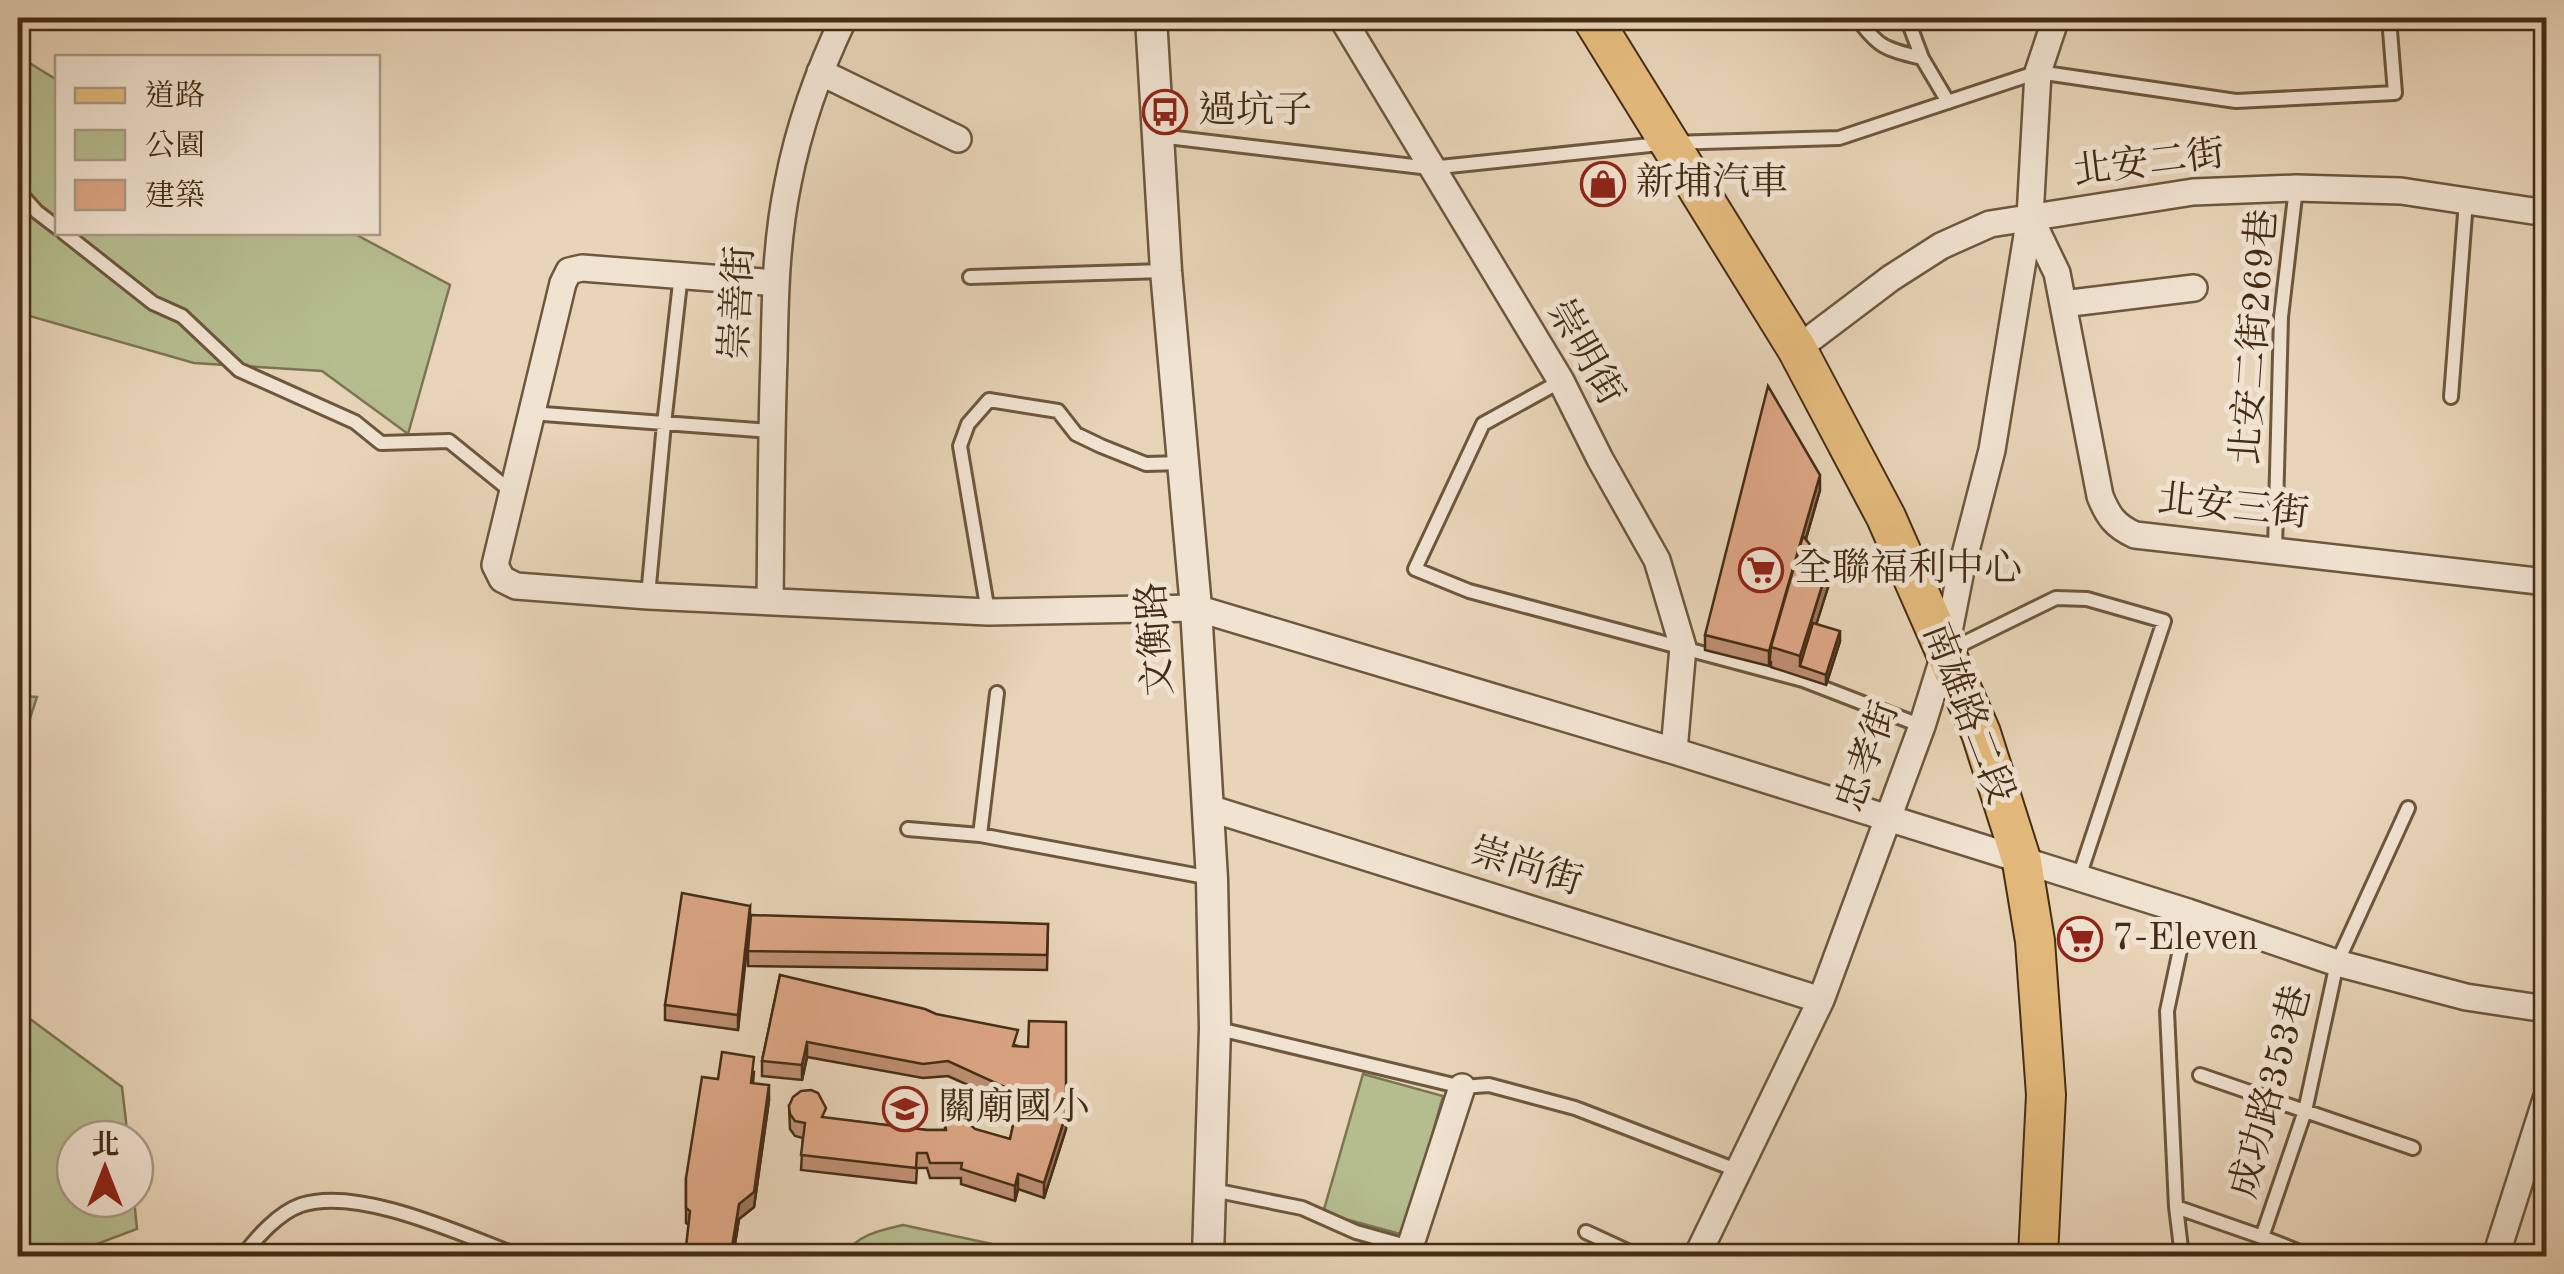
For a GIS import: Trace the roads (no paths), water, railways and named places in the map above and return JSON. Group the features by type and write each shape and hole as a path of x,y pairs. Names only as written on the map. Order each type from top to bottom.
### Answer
{"main road":[{"name":"南雄路二段","path":"1592,18 1797,349 1886,517 1981,733 2022,862 2035,941 2046,1095 2038,1256"}],"street":[{"name":"崇善街","path":"770,602 776,283 788,182 810,97 844,18"},
{"name":"文衡路","path":"1151,18 1166,271 1196,608 1209,808 1215,1028 1208,1256"},
{"name":"崇明街","path":"1342,18 1560,381 1657,560 1683,646 1674,752"},
{"name":"忠孝街","path":"1697,1256 1821,1000 1946,652 1992,450 2030,217 2038,72 2056,18"},
{"path":"820,72 958,139"},
{"name":"北安二街","path":"1797,349 1891,278 1941,246 1990,224 2193,192 2296,188 2400,192 2546,213"},
{"name":"北安三街","path":"2030,217 2057,272 2100,496 2118,527 2135,535 2546,582"},
{"path":"776,283 582,268 569,271 562,282 495,565 502,579 516,586 648,596 988,612 1196,608 1887,818 2337,963 2466,997 2546,1008"},
{"path":"2063,304 2194,288"},
{"name":"崇尚街","path":"1209,808 1821,1000"},
{"path":"1409,1252 1462,1087"},
{"path":"2496,1256 2546,1099"}],"lane":[{"path":"1857,18 1876,43 1922,58"},
{"path":"1907,18 1922,58 1948,102"},
{"path":"1158,136 1430,168 1669,142 1839,138 2038,72 2236,101 2395,93 2389,18"},
{"name":"北安二街269巷","path":"2274,549 2281,317 2296,188"},
{"path":"18,191 55,226"},
{"path":"2451,397 2466,201"},
{"path":"68,235 153,303 182,316 239,370 356,422 381,443 450,441 512,492"},
{"path":"970,277 1166,271"},
{"path":"648,596 681,274"},
{"path":"1560,381 1484,424 1415,569 1469,590 1802,680 1922,726"},
{"path":"988,612 960,446 968,424 989,400 1058,411 1076,434 1146,464 1182,463"},
{"path":"530,413 772,431"},
{"path":"1946,652 2056,598 2088,599 2164,621 2078,880"},
{"path":"980,835 997,693"},
{"name":"成功路353巷","path":"2262,1237 2305,1111 2337,963 2408,808"},
{"path":"908,828 980,835 1212,878"},
{"path":"2182,1256 2167,1011 2188,912"},
{"path":"1215,1028 1462,1087 1489,1085 1576,1108 1739,1172"},
{"path":"2200,1074 2412,1148"},
{"path":"1210,1190 1302,1208 1409,1252"},
{"path":"242,1256 260,1234 297,1206 327,1200 370,1205 519,1256"},
{"path":"2176,1207 2310,1256"},
{"path":"1586,1232 1638,1256"}],"place":[{"name":"過坑子","path":"1165,112"},
{"name":"新埔汽車","path":"1603,184"},
{"name":"全聯福利中心","path":"1761,570"},
{"name":"7-Eleven","path":"2080,939"},
{"name":"關廟國小","path":"905,1109"}]}
